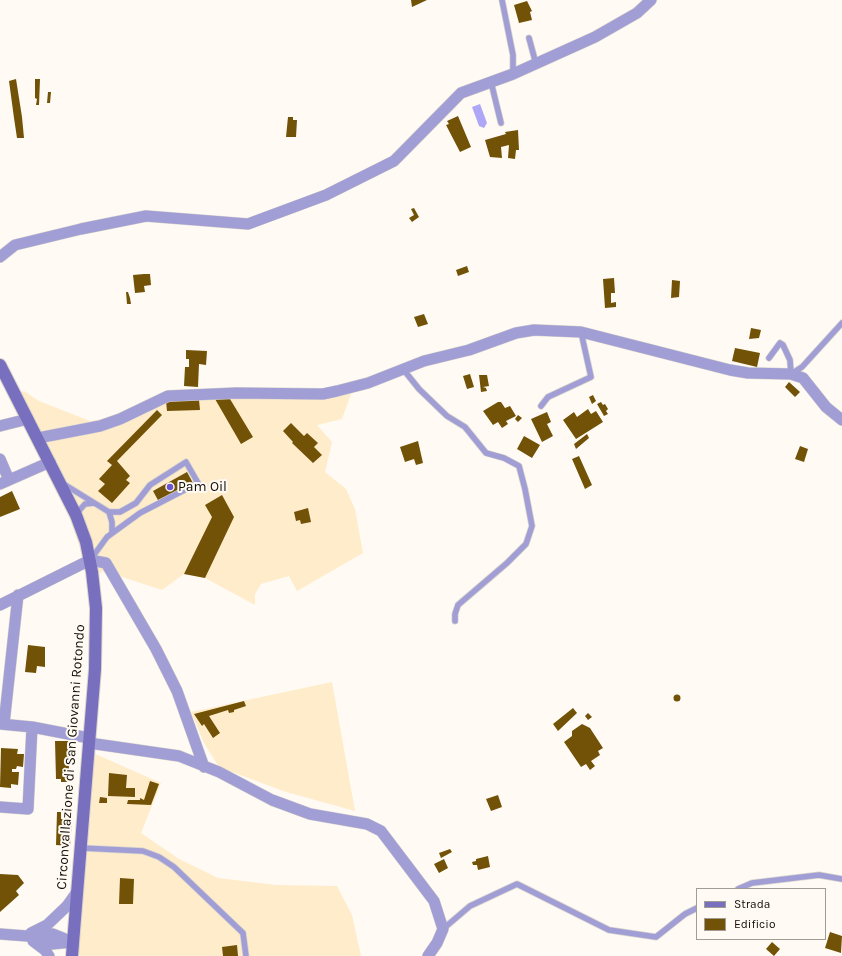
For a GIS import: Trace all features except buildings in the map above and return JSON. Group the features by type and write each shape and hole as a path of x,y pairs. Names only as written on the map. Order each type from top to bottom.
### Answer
{"main road":[{"name":"Circonvallazione di San Giovanni Rotondo","path":"0,365 76,515 90,560 94,590 96,622 95,669 72,956"}],"street":[{"path":"0,257 15,245 81,229 146,216 248,224 326,195 394,161 460,93 513,74 595,37 637,13 651,0"},
{"path":"38,438 100,426 120,419 168,396 236,393 323,394 368,383 424,361 469,350 516,333 534,330 581,332 730,370 748,373 791,374 803,378 811,385 826,407 842,420"},
{"path":"0,426 28,419"},
{"path":"0,459 5,482 50,462"},
{"path":"0,606 18,595 90,560 106,563 156,649 177,690 204,766"},
{"path":"18,595 2,724 32,727 89,741 180,756 204,766 272,800 310,814 366,824 381,831 434,901 443,929 437,943 428,956"},
{"path":"0,808 28,810 32,727"},
{"path":"27,936 47,925 67,906 77,892"},
{"path":"0,934 27,936 52,944 73,942"},
{"path":"27,936 45,950 49,956"}],"lane":[{"path":"502,0 513,55 513,74"},
{"path":"529,38 536,64"},
{"path":"491,82 501,122"},
{"path":"791,374 802,366 842,323"},
{"path":"541,406 548,397 591,377 581,332"},
{"path":"769,358 780,343 783,345 790,360 791,374"},
{"path":"403,368 419,389 447,416 465,427 486,453 511,461 519,466 525,489 532,526 531,535 526,544 507,563 458,605 455,614 455,621"},
{"path":"60,482 109,512 120,512 136,503 150,485 186,462 198,483 140,513 106,537 90,560"},
{"path":"76,515 85,504 95,503"},
{"path":"109,512 112,522 112,533"},
{"path":"80,848 143,851 159,857 174,867 243,933 246,956"},
{"path":"740,888 752,883 819,875 842,879"},
{"path":"443,929 470,906 517,884 609,930 656,937 685,914 696,908"}],"shaded area":[{"path":"480,104 487,123 484,128 479,126 472,107"},
{"path":"24,391 39,401 90,421 108,418 166,392 352,391 342,419 317,425 332,442 325,472 346,489 355,509 363,553 297,591 289,576 261,584 255,594 255,605 205,578 184,574 162,590 104,571 87,580 79,545 71,521 9,396"},
{"path":"332,682 355,811 286,792 219,767 204,743 191,712"},
{"path":"93,753 161,783 141,833 179,859 218,878 276,885 337,886 352,915 361,956 77,956"}],"place":[{"name":"Pam Oil","path":"170,487"}]}
